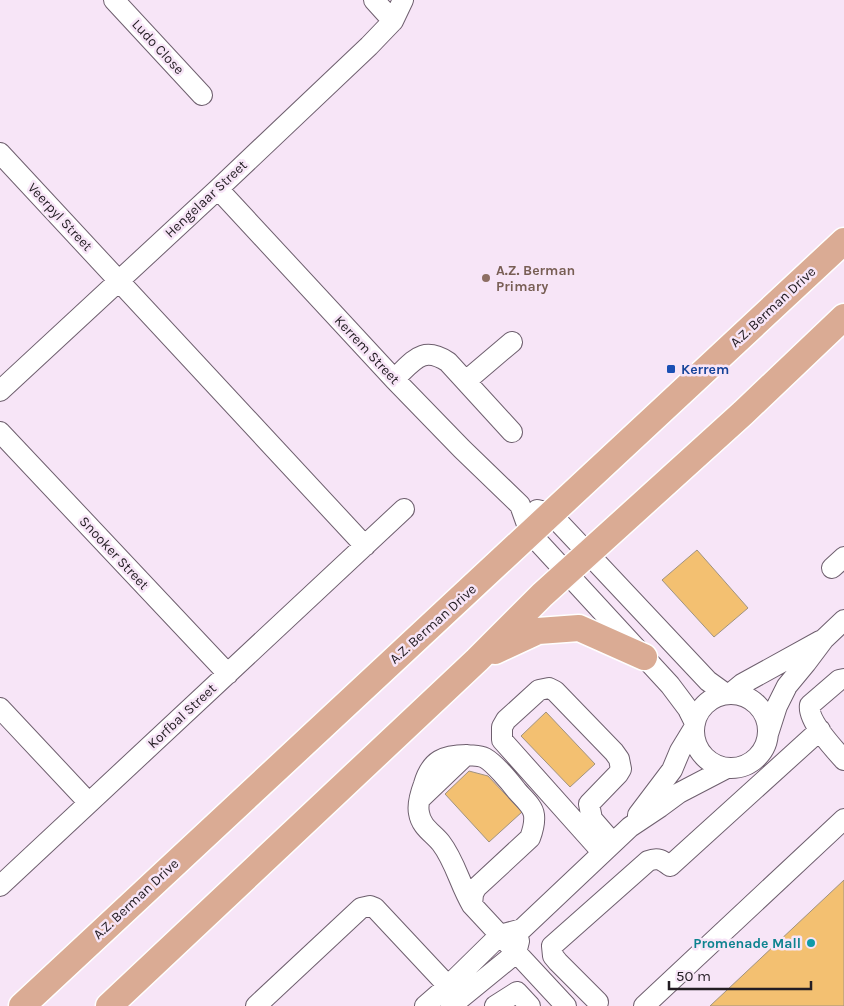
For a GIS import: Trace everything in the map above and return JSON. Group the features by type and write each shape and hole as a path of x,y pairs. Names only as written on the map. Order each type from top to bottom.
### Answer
{"main road":[{"name":"A.Z. Berman Drive","path":"22,1006 844,241"},
{"path":"109,1006 477,660 542,595 589,554 844,317"},
{"path":"477,660 519,638 538,631 566,628 579,628 644,657"}],"street":[{"name":"Ludo Close","path":"114,0 202,94"},
{"path":"374,0 393,20"},
{"name":"Hengelaar Street","path":"0,391 369,46 393,20 403,0"},
{"name":"Veerpyl Street","path":"0,153 119,280"},
{"name":"Kerrem Street","path":"218,189 394,379 520,506 530,532 680,697 694,726"},
{"path":"119,280 365,546"},
{"path":"466,381 512,342"},
{"path":"394,379 417,358 426,354 436,355 448,362 512,432"},
{"name":"Snooker Street","path":"0,432 228,674"},
{"path":"520,506 550,513 703,676 728,694"},
{"name":"Korfbal Street","path":"0,886 404,509"},
{"path":"694,726 695,740 703,754 716,765 727,768 748,764 757,757 763,748 777,706 787,686 824,638 844,620"},
{"path":"728,694 742,684 824,638"},
{"path":"806,663 837,684 809,707 812,718 820,730 842,753"},
{"path":"549,688 556,691 619,759 621,769 618,774 589,804 592,819 607,847 502,740 502,727 506,720 539,690 549,688"},
{"path":"630,827 672,770 699,712 715,697 728,694 744,696 755,703 763,713 767,725 767,738"},
{"path":"0,708 89,804"},
{"path":"598,1002 554,956 552,946 648,860 661,859 670,866 820,730"},
{"path":"472,904 476,888 530,838 534,827 534,814 529,804 487,759 477,755 446,756 435,763 428,774 420,798 418,813 423,824 441,843 457,872 462,889 472,904 560,999 571,975"},
{"path":"424,1006 448,986 500,935 522,929 630,827 680,793 727,768"},
{"path":"644,1006 844,819"},
{"path":"256,1006 366,906 375,908 448,986"},
{"path":"451,1006 516,953 522,929"},
{"path":"496,1006 523,999 538,976"}],"building":[{"path":"697,550 748,608 714,637 662,580"},
{"path":"546,712 595,764 570,787 521,736"},
{"path":"469,771 488,776 522,812 489,842 445,794"},
{"name":"Promenade Mall","path":"844,880 844,1006 710,1006"}],"place":[{"name":"A.Z. Berman Primary","path":"486,278"},
{"name":"Kerrem","path":"671,369"},
{"name":"Promenade Mall","path":"811,943"}]}
